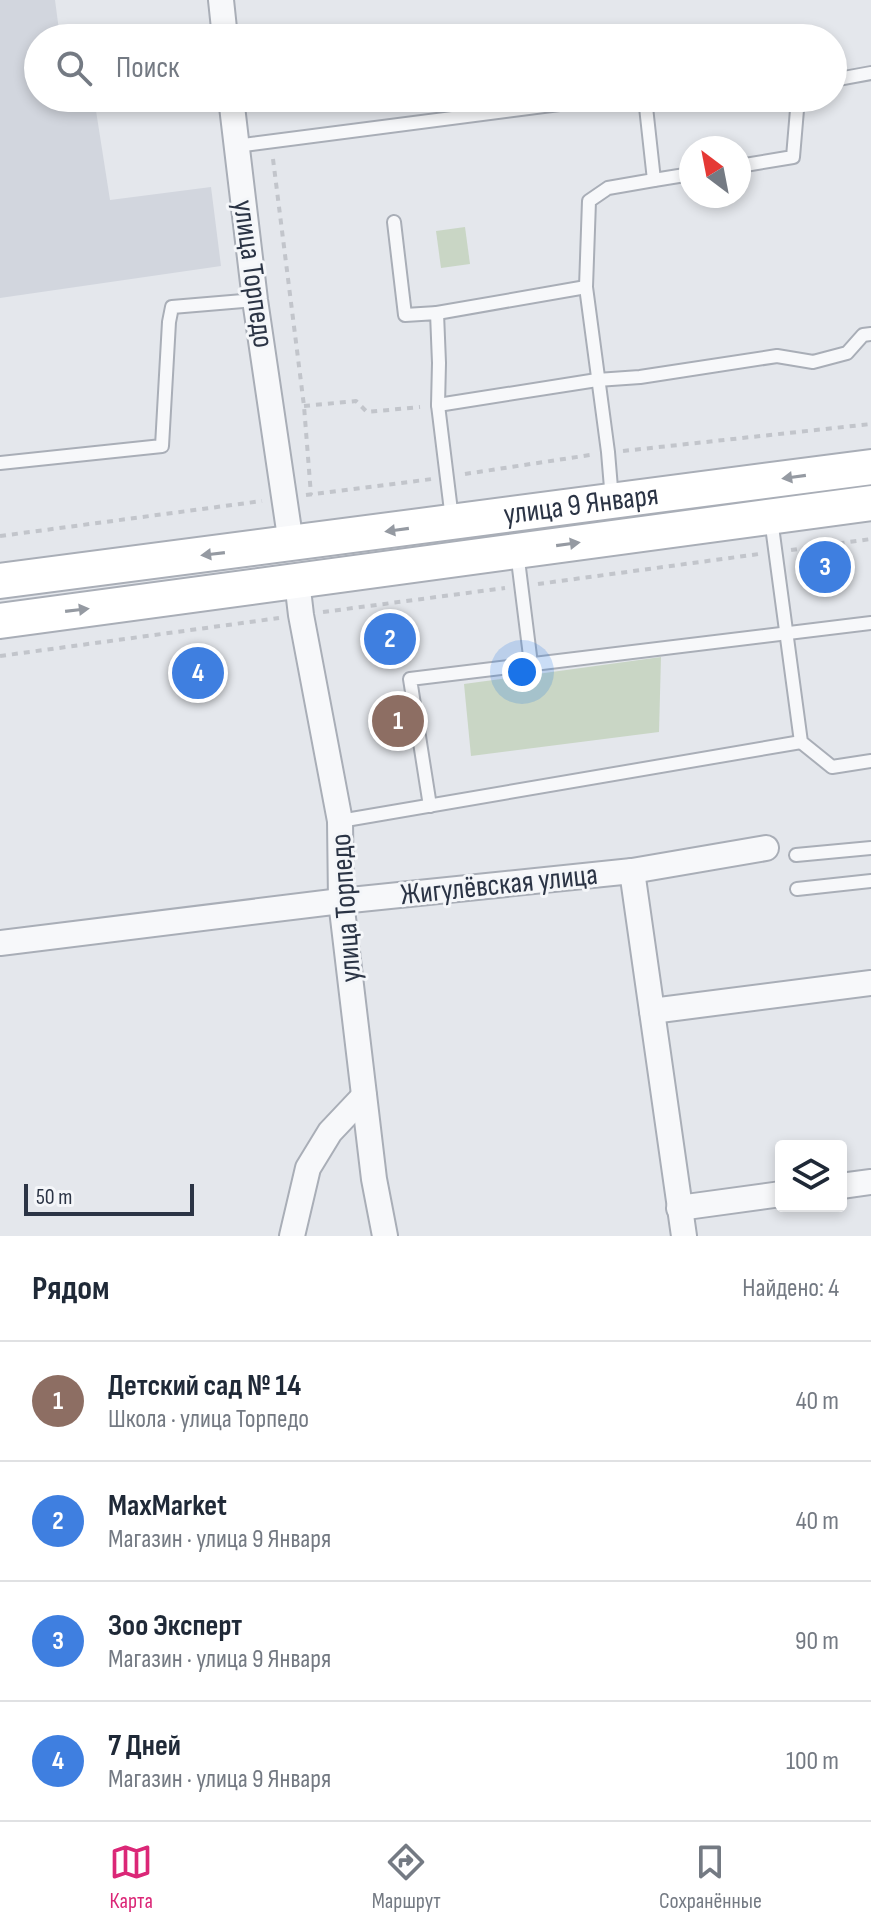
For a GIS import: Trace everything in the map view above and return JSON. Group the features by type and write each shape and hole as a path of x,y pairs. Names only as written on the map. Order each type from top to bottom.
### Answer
{"main road":[{"name":"улица 9 Января","path":"0,581 871,467"},
{"name":"улица 9 Января","path":"0,621 871,503"},
{"path":"291,544 297,581"}],"street":[{"path":"221,0 224,24"},
{"name":"улица Торпедо","path":"232,112 255,300 291,544"},
{"name":"улица Торпедо","path":"297,581 340,821 341,901 374,1179 385,1236"},
{"path":"632,871 766,848"},
{"name":"Жигулёвская улица","path":"0,943 341,901 632,871 684,1236"},
{"path":"652,1011 871,983"},
{"path":"292,1236 308,1168 330,1132 364,1096"},
{"path":"847,1185 871,1182"},
{"path":"679,1208 775,1195"}],"lane":[{"path":"847,77 871,73"},
{"path":"236,146 502,112"},
{"path":"647,112 654,180"},
{"path":"751,164 793,157 797,112"},
{"path":"612,501 586,287 589,201 608,188 679,176"},
{"path":"394,222 405,315 437,313 586,287"},
{"path":"0,463 162,446 172,307 255,300"},
{"path":"437,313 438,405 452,522"},
{"path":"438,405 777,356 813,362 847,353 863,335 871,334"},
{"path":"771,517 801,742 832,767 871,761"},
{"path":"517,551 531,664"},
{"path":"430,806 410,679 871,623"},
{"path":"340,821 801,742"},
{"path":"796,855 871,848"},
{"path":"797,889 871,881"}],"path":[{"path":"271,143 304,406 311,495"},
{"path":"304,406 356,401 367,412 438,405"},
{"path":"0,536 447,477 608,452 871,424"},
{"path":"0,656 871,539"}],"shaded area":[{"path":"0,0 55,0 58,24 24,24 24,112 96,112 110,200 211,187 221,266 0,298"}],"green space":[{"path":"465,227 470,264 441,268 436,231"},
{"path":"661,657 659,732 471,756 464,684"}],"place":[{"name":"Зоо Эксперт","path":"825,567"},
{"name":"MaxMarket","path":"390,639"},
{"name":"7 Дней","path":"198,673"},
{"name":"Детский сад № 14","path":"398,721"}]}
